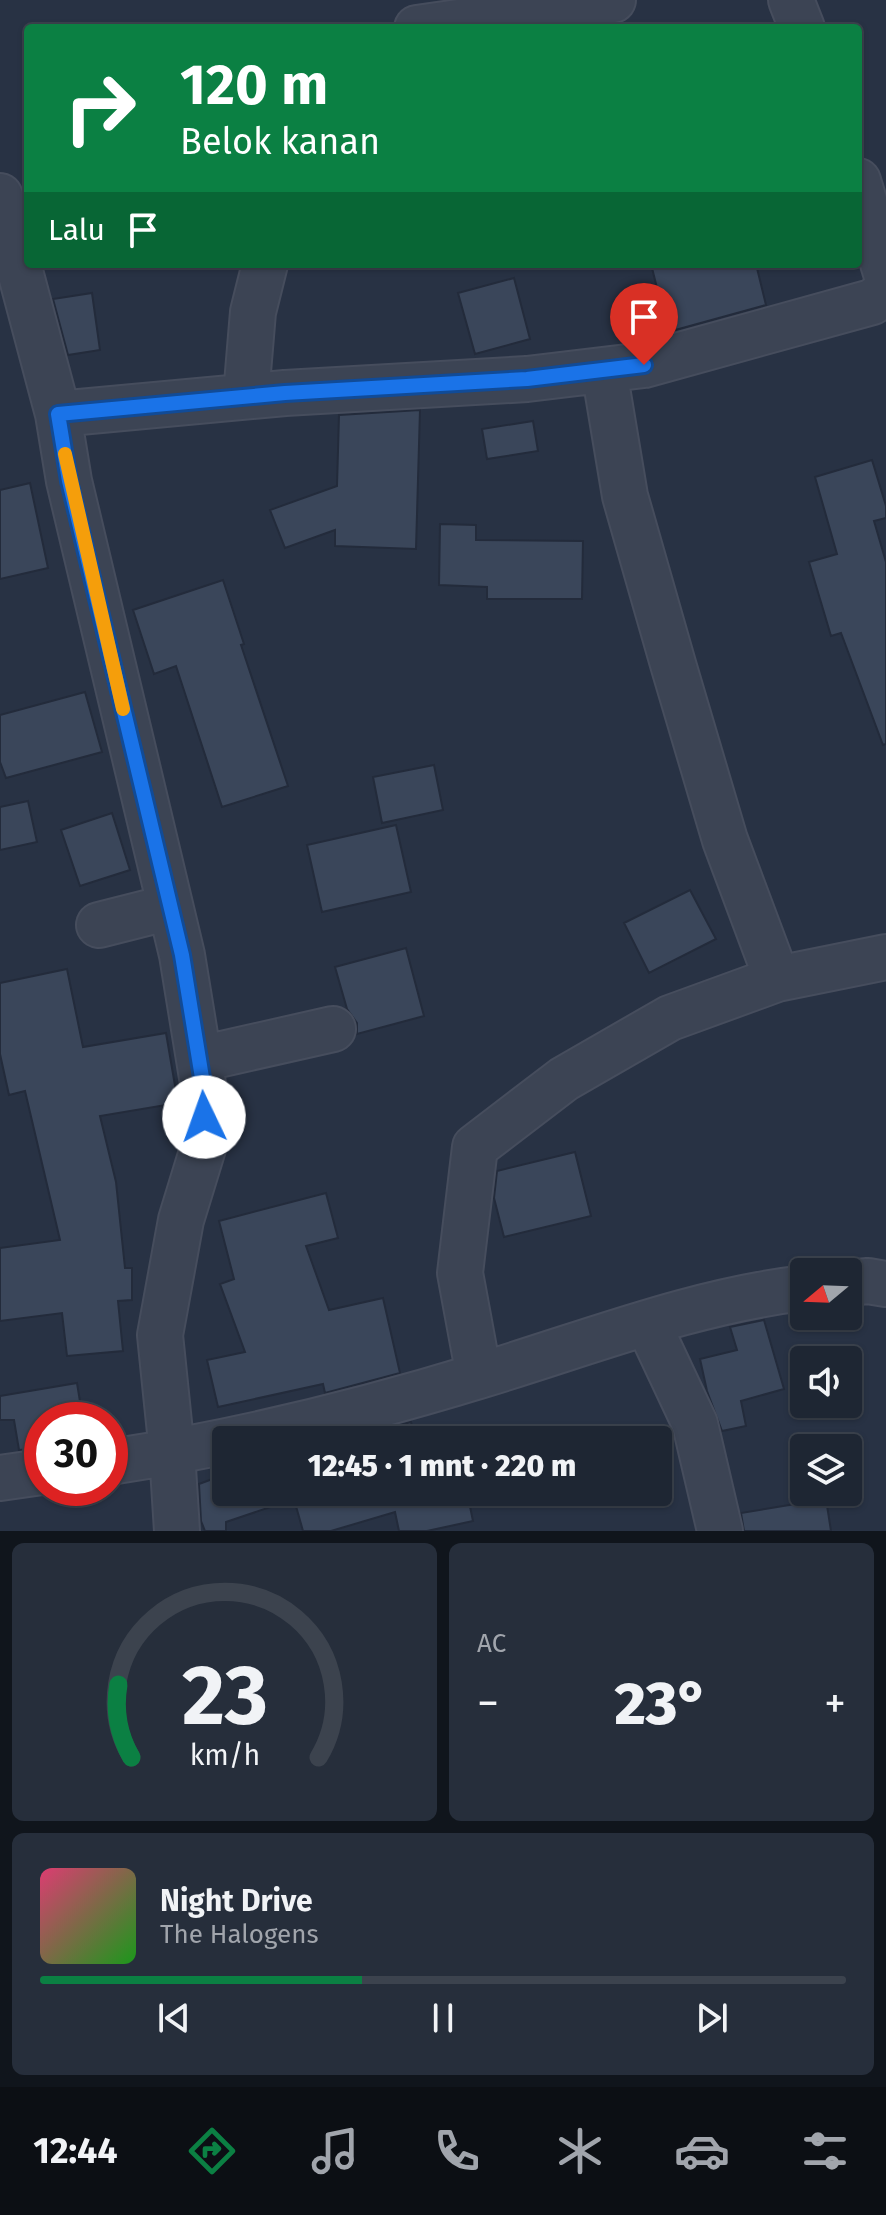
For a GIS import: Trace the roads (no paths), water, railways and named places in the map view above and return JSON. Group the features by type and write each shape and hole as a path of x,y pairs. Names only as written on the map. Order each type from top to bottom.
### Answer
{"street":[{"path":"445,24 613,0"},
{"path":"791,0 800,24"},
{"path":"862,194 886,273"},
{"path":"0,196 58,414 69,481 182,955 200,1059 204,1090 204,1145 181,1220 160,1335 177,1531"},
{"path":"246,396 253,312 264,268"},
{"path":"58,414 246,396 527,379 604,370 659,361 872,302 886,292"},
{"path":"604,370 625,496 664,634 725,840 777,979"},
{"path":"99,925 170,907"},
{"path":"479,1376 460,1273 475,1147 564,1079 670,1018 777,979 886,957"},
{"path":"200,1059 333,1029"},
{"path":"862,1282 886,1284"},
{"path":"128,1459 365,1408 679,1314 790,1290"},
{"path":"648,1324 695,1424 720,1531"},
{"path":"0,1478 24,1475"}]}
